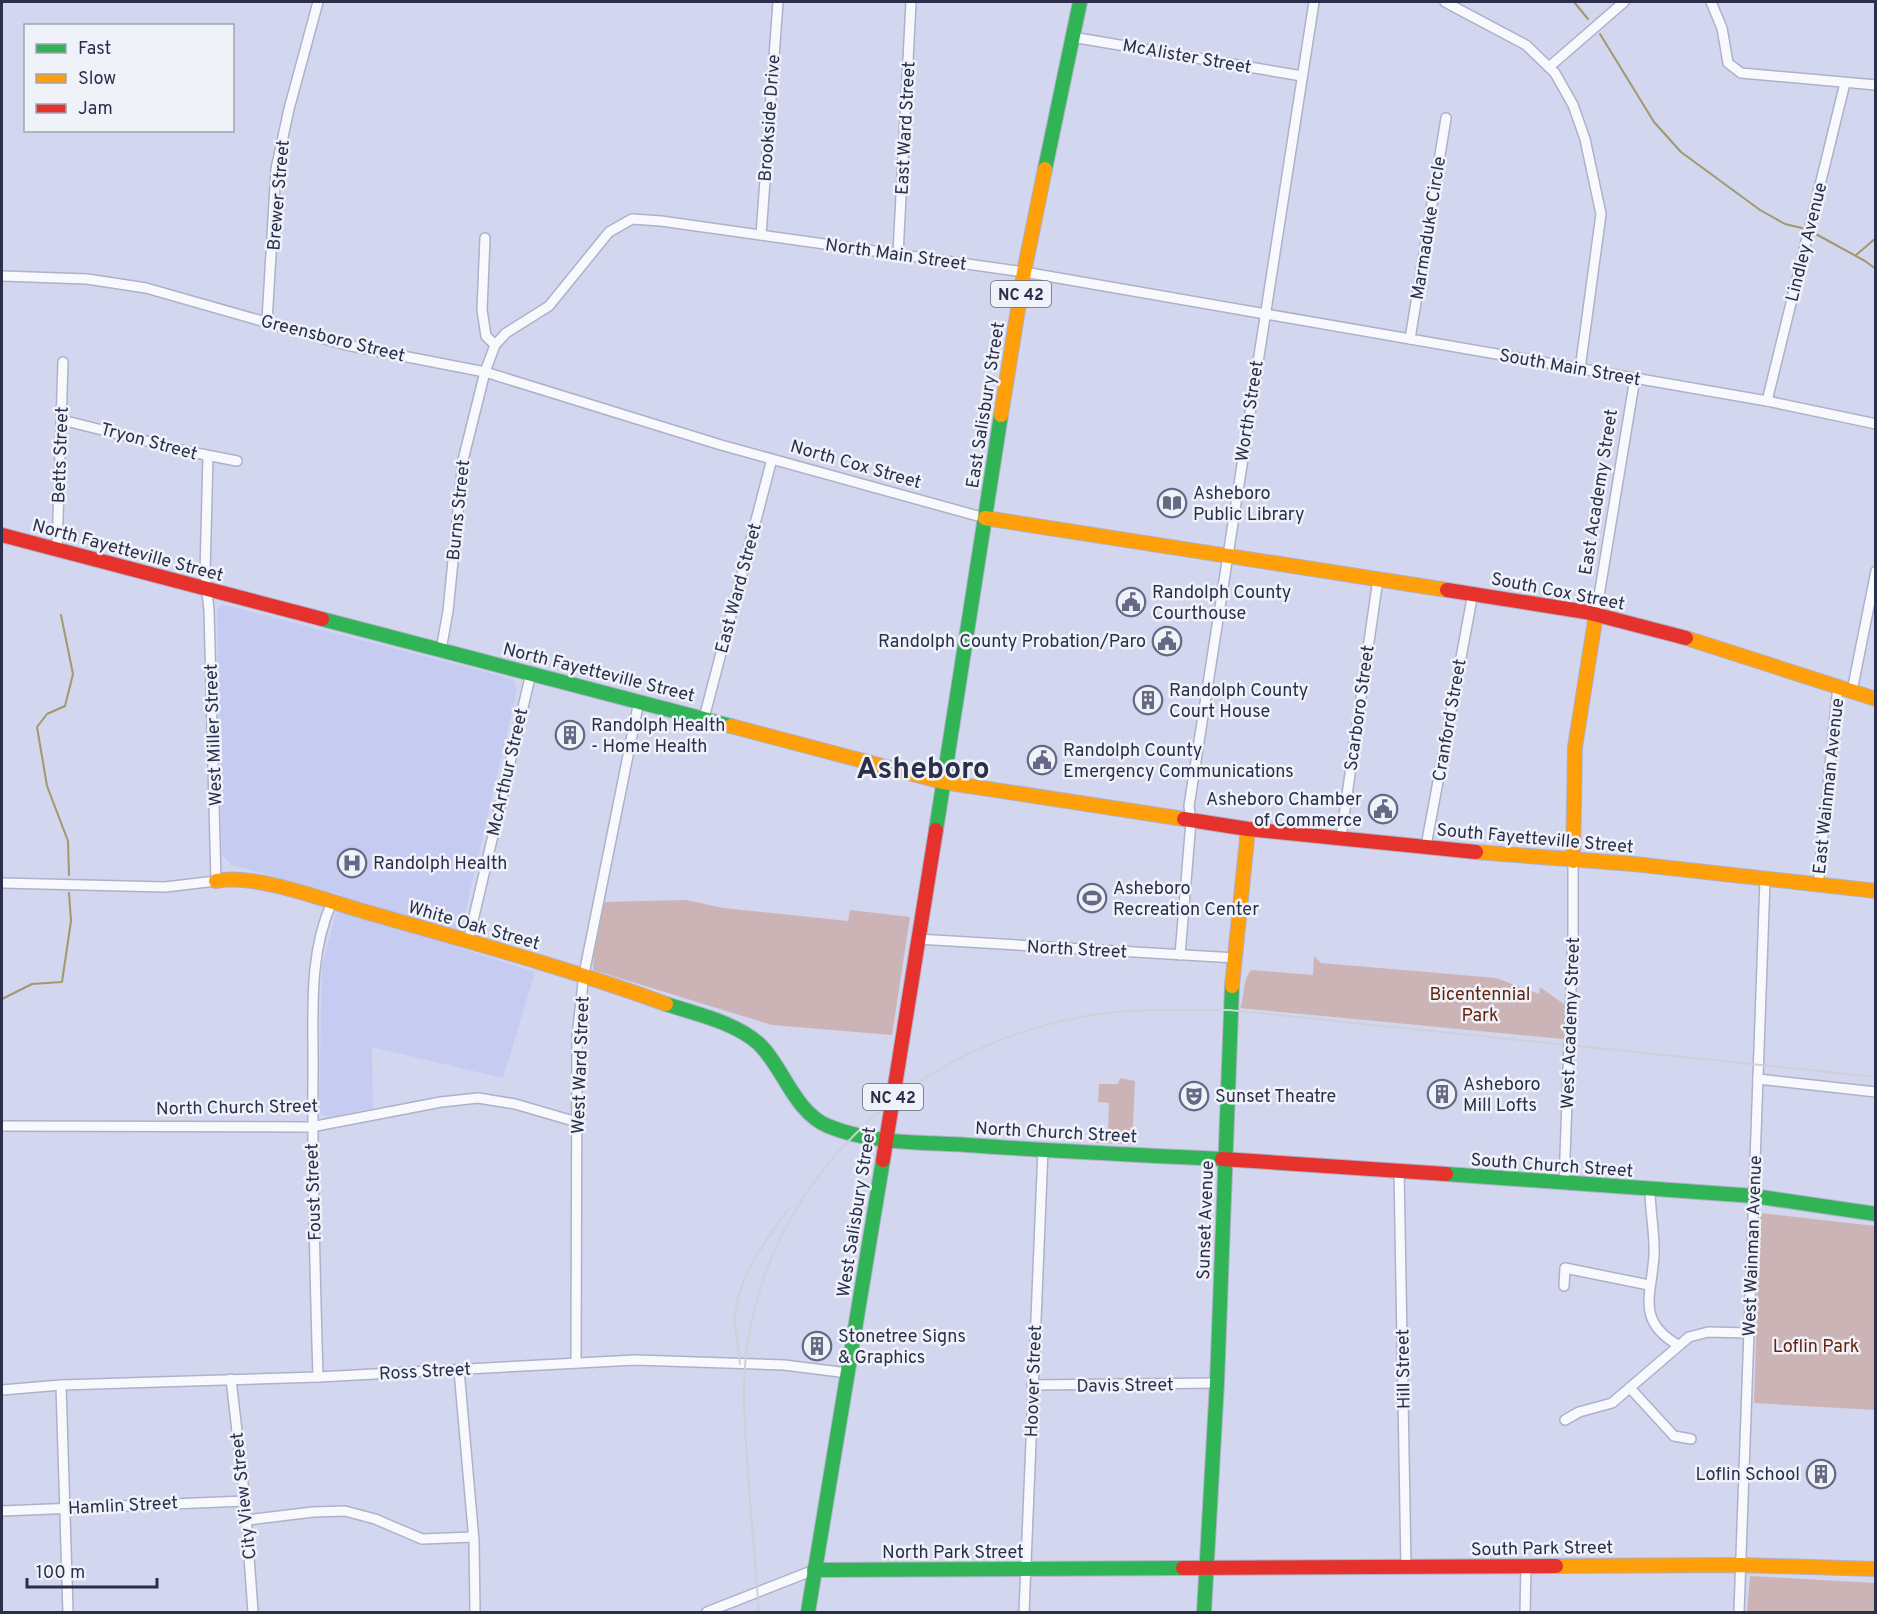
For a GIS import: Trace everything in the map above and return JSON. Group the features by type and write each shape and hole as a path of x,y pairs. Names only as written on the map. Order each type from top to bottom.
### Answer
{"main road":[{"name":"East Salisbury Street","path":"943,782 1024,272 1080,2"},
{"name":"North Cox Street","path":"985,518 1226,556"},
{"name":"North Fayetteville Street","path":"2,535 943,782 1191,821"},
{"name":"South Cox Street","path":"1226,556 1473,593 1596,615 1661,630 1875,699"},
{"name":"East Academy Street","path":"1573,861 1575,747 1596,615"},
{"name":"West Salisbury Street","path":"808,1612 943,782"},
{"name":"South Fayetteville Street","path":"1191,821 1248,829 1573,861 1634,864 1875,891"},
{"name":"Sunset Avenue","path":"1204,1612 1217,1383 1229,1010 1248,829"},
{"name":"White Oak Street","path":"216,881 226,879 257,882 332,902 584,974 743,1031 760,1045 809,1113 825,1125 886,1140"},
{"name":"North Church Street","path":"886,1140 1225,1159"},
{"name":"South Church Street","path":"1225,1159 1754,1197 1875,1214"},
{"name":"South Park Street","path":"1208,1569 1741,1565 1875,1569"},
{"name":"North Park Street","path":"814,1570 1208,1569"}],"street":[{"name":"Brewer Street","path":"267,321 276,169 289,109 318,2"},
{"name":"Brookside Drive","path":"761,235 778,2"},
{"name":"East Ward Street","path":"898,254 911,2"},
{"name":"Worth Street","path":"1180,955 1191,821 1189,806 1226,556 1314,2"},
{"path":"1446,2 1526,45 1549,67 1573,105 1585,139 1601,214 1580,369"},
{"path":"1549,67 1624,2"},
{"path":"1711,2 1722,28 1728,63 1741,73 1875,85"},
{"name":"McAlister Street","path":"1072,37 1302,76"},
{"name":"Lindley Avenue","path":"1767,401 1845,83"},
{"name":"Marmaduke Circle","path":"1410,339 1446,118"},
{"name":"North Main Street","path":"495,345 506,333 549,306 604,238 621,223 632,219 1024,272 1265,314"},
{"path":"485,238 482,310 486,336 495,345 485,372"},
{"name":"Greensboro Street","path":"2,276 113,282 158,291 346,345 485,372"},
{"name":"South Main Street","path":"1265,314 1767,401 1875,424"},
{"name":"Betts Street","path":"57,549 63,362"},
{"name":"North Cox Street","path":"485,372 772,459 985,518"},
{"name":"Burns Street","path":"441,650 448,611 463,460 485,372"},
{"name":"East Academy Street","path":"1596,615 1635,378"},
{"name":"Tryon Street","path":"62,420 207,456 237,460"},
{"name":"West Miller Street","path":"207,456 207,590 216,881"},
{"name":"East Ward Street","path":"704,718 772,459"},
{"name":"East Wainman Avenue","path":"1852,691 1875,571"},
{"name":"Scarboro Street","path":"1341,837 1378,579"},
{"name":"Cranford Street","path":"1426,846 1473,593"},
{"name":"McArthur Street","path":"468,942 531,673"},
{"name":"East Wainman Avenue","path":"1818,886 1838,686"},
{"name":"West Ward Street","path":"576,1363 578,1037 584,974 639,701"},
{"name":"West Academy Street","path":"1564,1184 1574,934 1573,861"},
{"name":"West Wainman Avenue","path":"1739,1612 1765,880"},
{"name":"White Oak Street","path":"2,883 165,887 216,881"},
{"name":"Foust Street","path":"318,1377 311,1127 314,973 325,917 332,902"},
{"name":"North Street","path":"917,939 1236,958"},
{"path":"1758,1079 1875,1092"},
{"name":"North Church Street","path":"2,1126 311,1127 441,1102 478,1098 515,1104 577,1122"},
{"name":"Hoover Street","path":"1024,1612 1043,1149"},
{"name":"Hill Street","path":"1399,1170 1406,1568"},
{"path":"1650,1190 1654,1255 1648,1305 1652,1319 1660,1330 1678,1345"},
{"path":"1564,1286 1565,1268 1649,1285"},
{"path":"1565,1420 1579,1412 1612,1403 1689,1337 1708,1332 1749,1332"},
{"name":"Ross Street","path":"2,1390 62,1385 318,1377 673,1360 784,1365 848,1373"},
{"path":"459,1370 473,1537 475,1612"},
{"name":"City View Street","path":"231,1379 247,1520 254,1612"},
{"name":"Davis Street","path":"1032,1385 1217,1383"},
{"path":"62,1385 68,1612"},
{"path":"1630,1388 1674,1436 1691,1439"},
{"name":"Hamlin Street","path":"2,1511 245,1501"},
{"path":"247,1520 313,1512 345,1511 375,1519 422,1539 473,1537"},
{"path":"1525,1612 1526,1567"},
{"name":"North Park Street","path":"707,1612 814,1570"}],"shaded area":[{"name":"Randolph Health","path":"221,604 513,679 517,690 457,947 535,972 503,1078 372,1047 373,1108 329,1117 319,1113 322,965 341,895 231,865 222,854 217,609"}],"green space":[{"path":"686,900 723,908 848,921 850,910 910,917 892,1035 772,1025 593,970 594,948 603,902"},
{"name":"Bicentennial Park","path":"1314,956 1321,963 1496,978 1539,994 1540,987 1565,1005 1563,1039 1240,1008 1246,979 1251,970 1313,975"},
{"path":"1120,1078 1135,1081 1132,1144 1096,1143 1096,1132 1108,1132 1109,1103 1098,1102 1099,1084 1118,1084"},
{"name":"Loflin Park","path":"1760,1213 1875,1226 1875,1410 1754,1403"},
{"path":"1750,1576 1874,1583 1875,1612 1747,1612"}],"waterway":[{"path":"1574,2 1588,19"},
{"path":"1600,34 1654,122 1681,152 1760,210 1785,224 1802,228"},
{"path":"1814,233 1876,269"},
{"path":"1856,255 1876,238"},
{"path":"61,615 73,674 65,706 47,714 37,727 47,786 68,841 69,875"},
{"path":"2,999 32,984 62,982 71,921 69,893"}],"railway":[{"path":"759,1612 744,1393 745,1365 757,1299 781,1238 814,1182 856,1134 905,1092 961,1058 1022,1032 1086,1016 1140,1011 1229,1010 1876,1077"},
{"path":"740,1364 735,1322 740,1291 754,1261 790,1207"}],"traffic: fast":[{"path":"1045,169 1080,2"},
{"path":"936,830 1001,415"},
{"path":"322,619 731,726"},
{"path":"1204,1612 1217,1383 1232,986"},
{"path":"666,1004 738,1029 758,1043 806,1110 828,1126 844,1132 879,1139 914,1142 1222,1159"},
{"path":"808,1612 883,1160"},
{"path":"1446,1174 1754,1196 1876,1214"},
{"path":"814,1570 1183,1568"}],"traffic: slow":[{"path":"1001,415 1024,272 1045,169"},
{"path":"985,518 1447,590"},
{"path":"1573,861 1575,747 1596,614"},
{"path":"1686,638 1876,699"},
{"path":"731,726 943,782 1184,819"},
{"path":"1232,986 1248,829"},
{"path":"1476,852 1634,864 1876,891"},
{"path":"216,881 250,881 291,889 555,967 666,1004"},
{"path":"1556,1566 1741,1565 1876,1569"}],"traffic: jam":[{"path":"2,535 322,619"},
{"path":"1447,590 1586,612 1686,638"},
{"path":"1184,819 1248,829 1476,852"},
{"path":"883,1160 936,830"},
{"path":"1222,1159 1446,1174"},
{"path":"1183,1568 1556,1566"}],"place":[{"name":"Asheboro Public Library","path":"1172,503"},
{"name":"Randolph County Courthouse","path":"1131,602"},
{"name":"Randolph County Probation/Paro","path":"1167,641"},
{"name":"Randolph County Court House","path":"1148,700"},
{"name":"Randolph Health - Home Health","path":"570,735"},
{"name":"Randolph County Emergency Communications","path":"1042,760"},
{"name":"Asheboro Chamber of Commerce","path":"1383,809"},
{"name":"Randolph Health","path":"352,863"},
{"name":"Asheboro Recreation Center","path":"1092,898"},
{"name":"Asheboro Mill Lofts","path":"1442,1094"},
{"name":"Sunset Theatre","path":"1194,1096"},
{"name":"Stonetree Signs & Graphics","path":"817,1346"},
{"name":"Loflin School","path":"1821,1474"}],"district":[{"name":"Asheboro","path":"923,768"}]}
